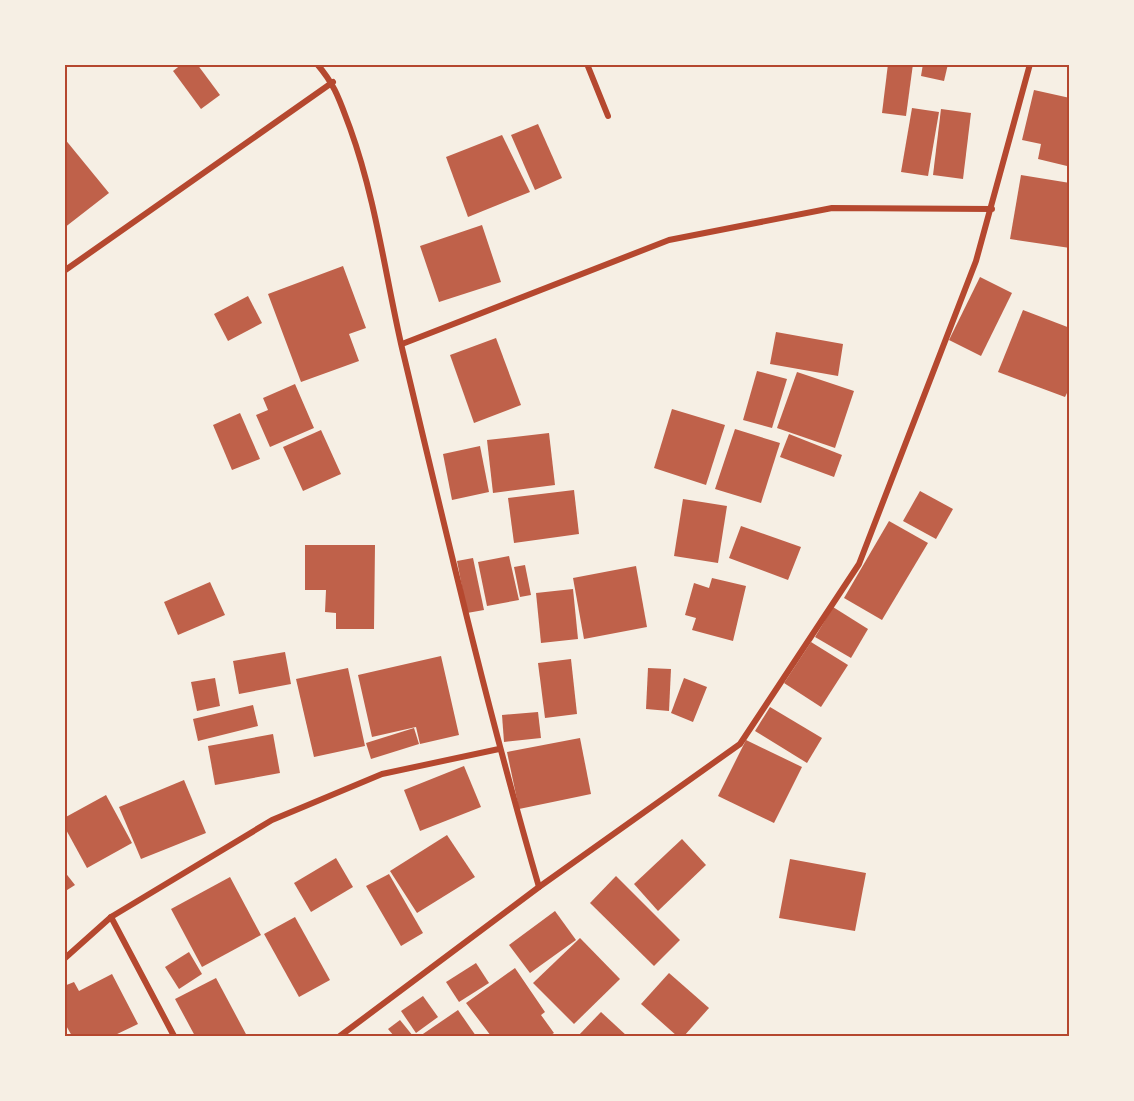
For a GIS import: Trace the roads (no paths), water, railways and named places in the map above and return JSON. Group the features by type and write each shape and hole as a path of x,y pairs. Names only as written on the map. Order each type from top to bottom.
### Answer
{"street":[{"path":"317,64 333,82 357,148 378,223 402,344 499,749 539,887"},
{"path":"587,64 608,116"},
{"path":"340,1036 539,887 740,744 860,564 975,261 992,209 1030,64"},
{"path":"64,271 333,82"},
{"path":"402,344 669,240 832,208 992,209"},
{"path":"64,959 111,917 272,820 382,774 499,749"},
{"path":"111,917 174,1036"}]}
